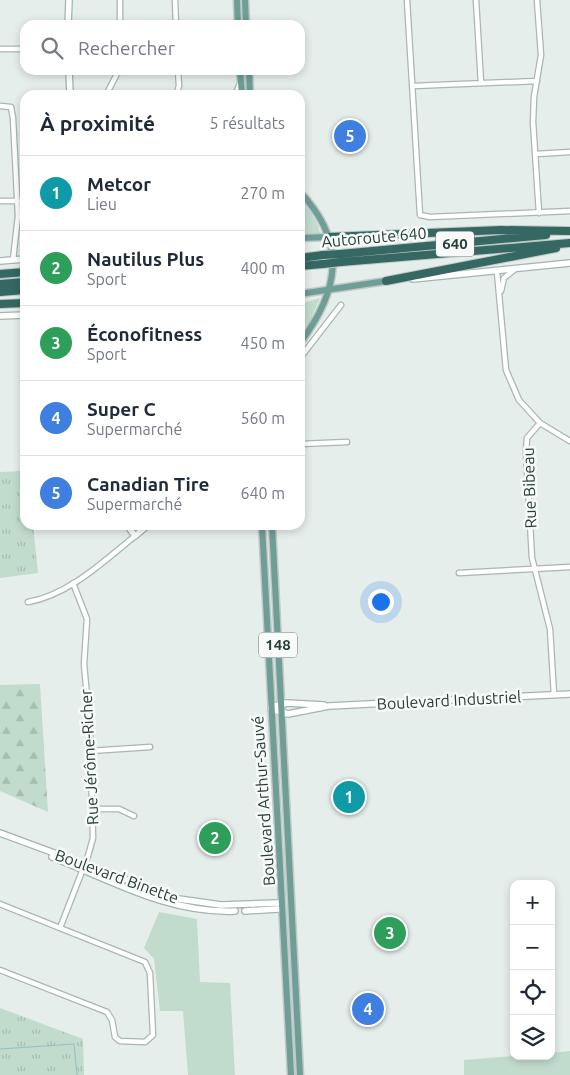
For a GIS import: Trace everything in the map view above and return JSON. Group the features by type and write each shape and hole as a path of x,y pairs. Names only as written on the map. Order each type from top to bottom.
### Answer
{"highway":[{"path":"328,237 501,230 570,232"},
{"name":"Autoroute 640","path":"305,265 323,260 570,232"},
{"path":"386,281 570,244"},
{"name":"Autoroute 640","path":"340,258 570,244"},
{"name":"Autoroute 640","path":"305,258 323,260"},
{"path":"0,274 20,272"},
{"path":"0,284 20,282"},
{"path":"0,292 20,290"},
{"path":"0,304 20,303"}],"main road":[{"path":"237,0 238,20"},
{"path":"246,0 246,20"},
{"path":"240,75 242,90"},
{"path":"249,75 250,90"},
{"path":"305,198 315,210 328,237 333,268 330,291 318,318 305,336"},
{"path":"305,238 328,237"},
{"path":"305,294 386,281"},
{"name":"Boulevard Arthur-Sauvé","path":"262,530 280,906 291,1075"},
{"name":"Boulevard Arthur-Sauvé","path":"272,530 300,1075"}],"street":[{"path":"68,20 69,0"},
{"path":"120,0 120,20"},
{"path":"175,0 176,20"},
{"path":"408,0 419,211 422,216 538,213 570,210"},
{"path":"476,0 482,83"},
{"path":"537,0 540,55 534,115 538,213"},
{"path":"0,49 20,49"},
{"path":"69,75 70,90"},
{"path":"109,90 116,75"},
{"path":"178,75 178,90"},
{"path":"413,86 537,81"},
{"path":"238,90 241,82"},
{"path":"0,106 11,107 14,118 18,216 13,260"},
{"path":"536,154 570,152"},
{"path":"0,201 18,200"},
{"path":"0,261 20,259"},
{"path":"386,281 497,272 500,270 570,263"},
{"name":"Rue Bibeau","path":"500,295 504,278 518,268"},
{"name":"Rue Bibeau","path":"497,272 506,370 519,400 540,423 528,437 526,447 532,558 550,629 554,695"},
{"path":"305,352 341,305"},
{"path":"0,316 20,315"},
{"path":"540,423 570,440"},
{"path":"305,444 348,442"},
{"path":"131,530 135,536"},
{"path":"28,602 43,598 73,583 142,530"},
{"path":"458,573 570,567"},
{"name":"Rue Jérôme-Richer","path":"60,928 93,842 90,751 84,664 87,619 73,583"},
{"name":"Boulevard Industriel","path":"271,708 282,713 291,714 329,706 570,694"},
{"name":"Boulevard Industriel","path":"271,708 281,704 308,703 329,706"},
{"path":"90,751 150,747"},
{"path":"92,809 119,810 134,816"},
{"name":"Boulevard Binette","path":"0,834 179,899 221,905 280,906"},
{"name":"Boulevard Binette","path":"0,834 83,871 170,904 204,911 245,911 291,905"},
{"path":"0,904 146,963 150,975 155,1028 151,1038 143,1042 120,1041 114,1036 112,1020 107,1012 0,970"}],"green space":[{"path":"305,205 315,220 320,234 305,234"},
{"path":"320,298 305,328 305,302"},
{"path":"20,471 20,530 34,530 38,573 0,578 0,472"},
{"path":"40,684 48,812 0,791 0,685"},
{"path":"159,912 197,919 200,982 230,983 235,1075 188,1075 183,1011 160,1011 154,959 144,948"},
{"path":"0,1008 83,1039 84,1075 0,1075"},
{"path":"570,1051 570,1075 464,1075 464,1060 510,1056 510,1060 555,1060 555,1053"}],"waterway":[{"path":"0,1049 74,1044 77,1075"}],"place":[{"name":"Canadian Tire","path":"350,136"},
{"name":"Metcor","path":"349,797"},
{"name":"Nautilus Plus","path":"215,838"},
{"name":"Éconofitness","path":"390,933"},
{"name":"Super C","path":"368,1009"}]}
